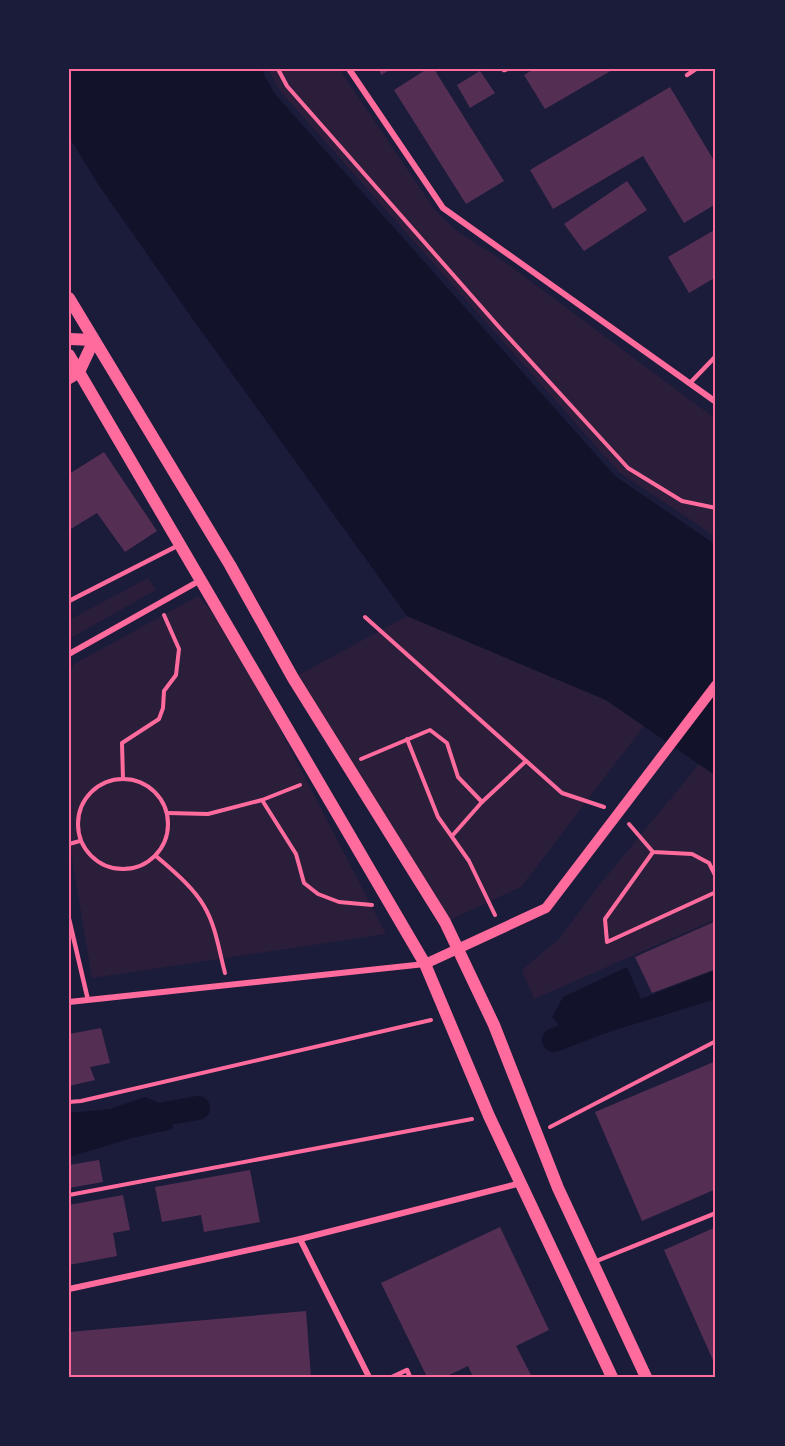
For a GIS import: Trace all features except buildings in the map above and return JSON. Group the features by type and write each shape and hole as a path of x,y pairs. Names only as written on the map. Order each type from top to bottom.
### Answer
{"main road":[{"path":"69,298 230,565 292,678 445,922 456,950 494,1025 558,1188 646,1377"},
{"path":"69,339 94,340"},
{"path":"74,375 94,340"},
{"path":"69,355 74,375 178,545 424,964 489,1116 612,1377"}],"street":[{"path":"349,69 443,208 716,402"},
{"path":"69,654 199,581"},
{"path":"69,1002 424,964 546,908 716,685"},
{"path":"69,1289 300,1239 522,1183"},
{"path":"300,1239 369,1377"}],"lane":[{"path":"687,75 696,69"},
{"path":"690,383 716,356"},
{"path":"69,601 178,545"},
{"path":"69,919 88,1000"},
{"path":"594,1262 716,1213"},
{"path":"392,1377 406,1370 410,1377"}],"path":[{"path":"278,69 287,86 491,318 628,468 682,501 716,508"},
{"path":"123,778 122,743 159,719 163,708 164,691 176,675 178,650 160,603"},
{"path":"365,617 562,793 619,812 653,852 692,854 709,863 716,878"},
{"path":"346,765 430,730 447,743 458,777 482,802"},
{"path":"407,739 438,817 469,861 501,929"},
{"path":"452,836 482,802 526,761"},
{"path":"123,778 138,781 151,788 161,799 167,813 168,828 165,843 156,856 144,865 130,869 114,869 100,864 88,854 80,842 77,827 78,812 85,798 95,788 108,781 123,778"},
{"path":"167,813 208,814 262,800 316,779"},
{"path":"262,800 296,854 304,882 318,894 339,902 391,908"},
{"path":"69,844 80,842"},
{"path":"653,852 605,919 608,942 716,892"},
{"path":"156,856 189,886 205,908 228,985"},
{"path":"69,1102 446,1016"},
{"path":"536,1134 716,1041"},
{"path":"69,1195 489,1116"}],"shaded area":[{"path":"69,69 261,69 275,94 615,476 716,545 716,776 606,700 407,616 194,321 100,187 69,137"},
{"path":"268,69 339,69 435,210 454,229 502,260 716,419 716,537 619,472 280,91"},
{"path":"148,578 156,590 69,639 69,620"},
{"path":"198,596 230,633 386,934 92,978 69,841 69,674 74,664"},
{"path":"407,616 606,700 644,726 521,887 445,922 293,678"},
{"path":"700,763 716,776 716,919 534,999 522,970 560,938 597,888"},
{"path":"627,967 641,999 716,970 716,999 573,1043 552,1017 563,997"},
{"path":"145,1097 168,1107 173,1129 132,1138 69,1157 69,1113 110,1109"}],"waterway":[{"path":"554,1040 596,1024"},
{"path":"136,1119 198,1108"}]}
